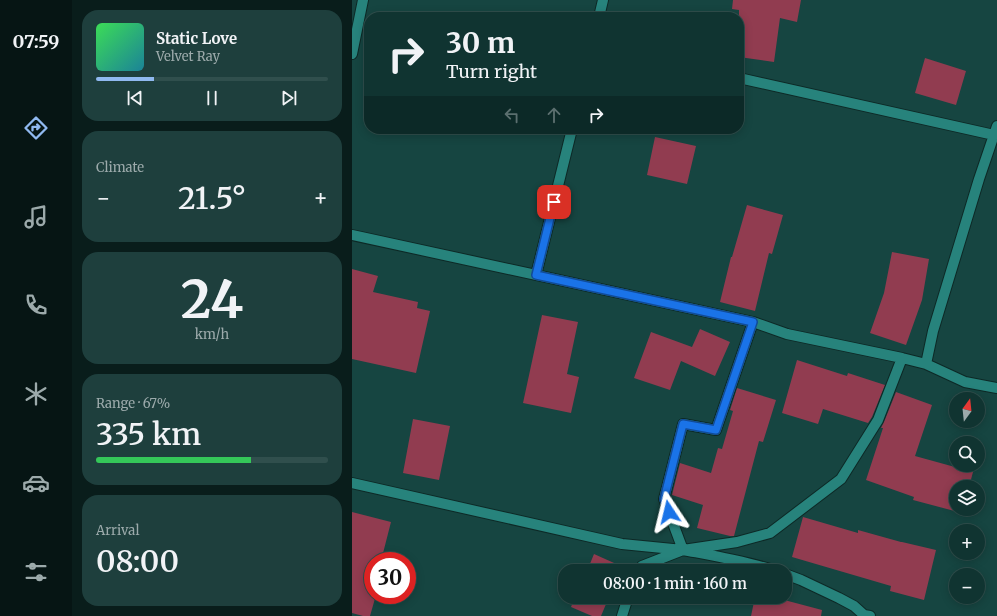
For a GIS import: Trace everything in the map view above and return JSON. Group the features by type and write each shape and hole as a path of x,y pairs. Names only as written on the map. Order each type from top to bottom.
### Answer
{"street":[{"path":"352,54 364,0"},
{"path":"600,12 603,0"},
{"path":"744,79 996,131 933,331 926,364"},
{"path":"536,275 571,134"},
{"path":"352,235 753,322 787,334 926,364 966,382 997,388"},
{"path":"683,550 664,499 683,424 716,430 753,322"},
{"path":"647,564 683,550 737,542 770,533 840,479 878,420 902,358"},
{"path":"352,483 622,544 683,550 751,564"},
{"path":"792,577 839,598 854,606 866,616"},
{"path":"622,616 626,604"}],"building":[{"path":"733,0 801,0 797,22 780,18 774,62 744,58 744,12 739,12 739,10 732,9"},
{"path":"925,58 966,71 956,105 915,93"},
{"path":"655,137 696,146 687,184 647,175"},
{"path":"747,205 783,215 772,254 769,253 755,311 720,302 731,257"},
{"path":"892,252 929,259 922,300 906,345 870,333 884,293"},
{"path":"352,269 378,276 373,292 418,302 417,308 430,311 416,373 352,359"},
{"path":"542,315 578,322 567,374 579,377 571,413 523,403"},
{"path":"700,329 730,342 715,376 681,361 670,390 634,378 651,332 692,347"},
{"path":"797,360 847,376 848,373 885,385 872,417 868,423 823,409 818,424 782,413"},
{"path":"737,388 776,400 763,442 759,441 734,536 730,536 697,528 703,505 672,495 680,463 711,473 718,448 722,449 733,411 730,410"},
{"path":"896,392 932,405 915,456 949,465 949,472 973,472 971,480 949,480 949,510 913,500 914,497 866,480 884,422"},
{"path":"413,419 450,426 439,480 403,473"},
{"path":"352,512 391,522 383,552 364,552 364,604 373,604 370,616 352,613"},
{"path":"803,517 858,533 858,530 936,550 924,600 890,591 891,586 792,557"},
{"path":"594,554 616,564 590,564"},
{"path":"792,602 822,610 821,616 751,616 754,604 792,604"},
{"path":"572,604 606,604 601,616 592,616 571,607"}],"route":[{"path":"554,202 536,275 753,322 716,430 683,424 664,499 669,512"}]}
